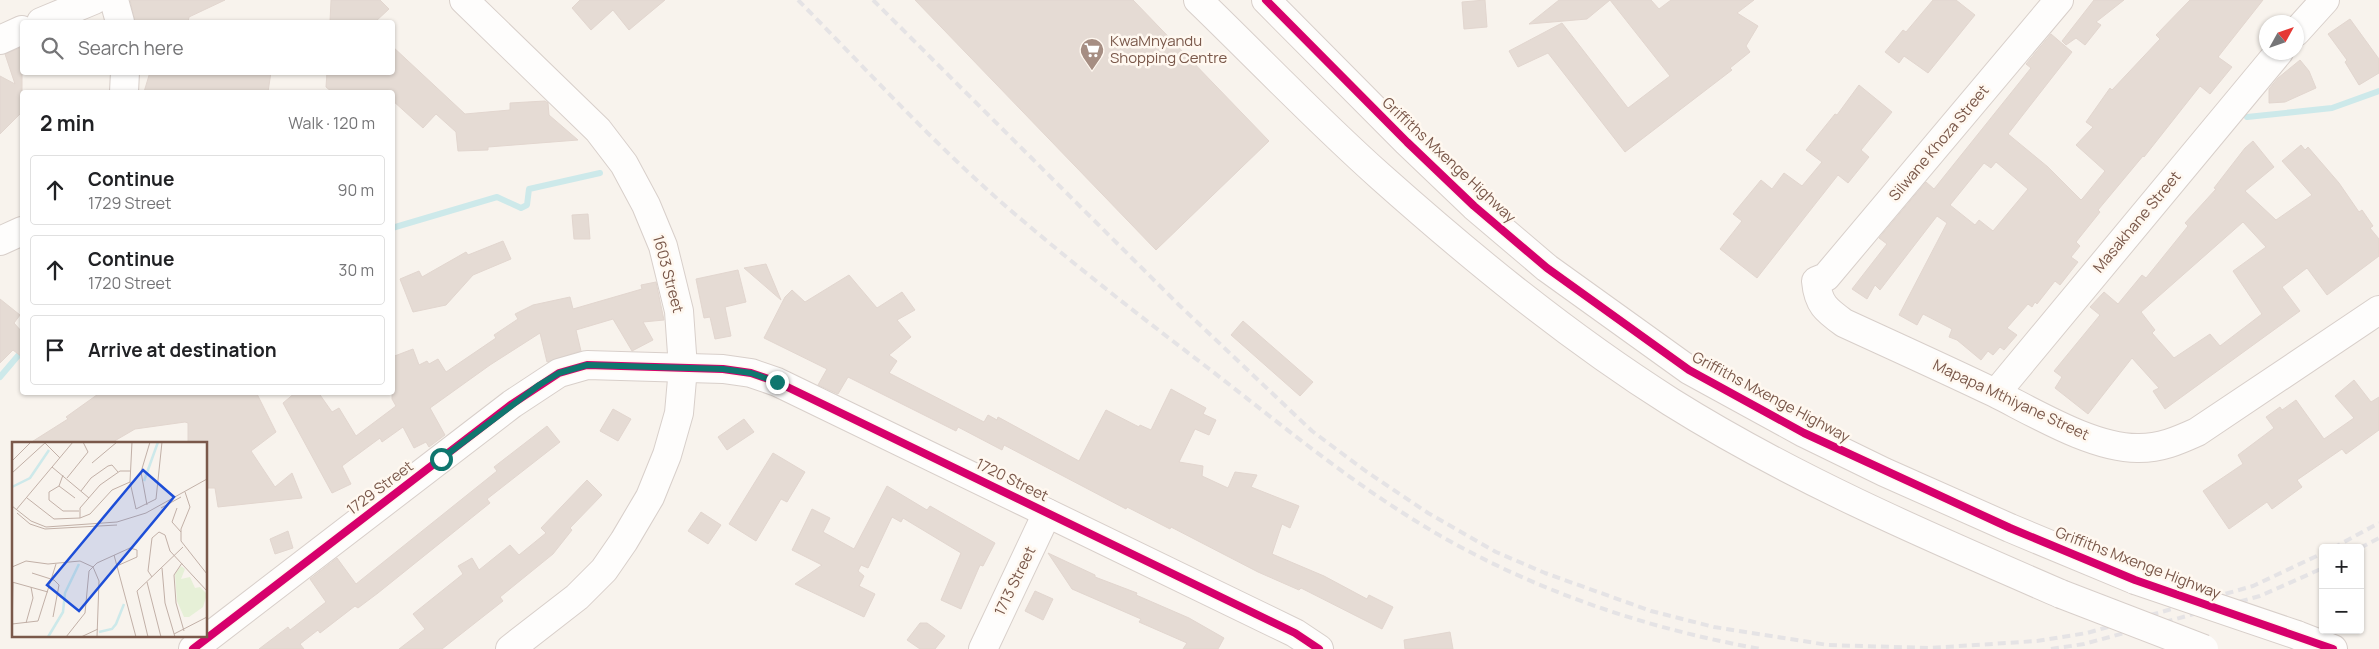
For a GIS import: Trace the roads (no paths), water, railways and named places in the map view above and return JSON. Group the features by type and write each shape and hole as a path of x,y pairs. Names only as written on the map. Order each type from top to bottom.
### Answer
{"street":[{"path":"46,20 94,0"},
{"path":"114,0 119,20"},
{"name":"1603 Street","path":"464,0 598,130 624,164 646,205 663,246 680,311 683,368 680,413 667,456 650,497 604,570 577,597 510,649"},
{"path":"1198,0 1380,176 1483,265 1553,320 1619,367 1727,436 1839,495 1921,534 2061,594 2204,649"},
{"name":"Griffiths Mxenge Highway","path":"1266,0 1407,142 1474,206 1547,268 1689,370 1804,433 1884,472 2010,528 2135,580 2333,649"},
{"name":"Silwane Khoza Street","path":"1816,281 1826,277 2058,0"},
{"path":"2304,23 2325,0"},
{"path":"0,40 20,31"},
{"name":"Masakhane Street","path":"1996,393 2272,60"},
{"path":"124,90 125,75"},
{"path":"0,241 20,232"},
{"name":"Mapapa Mthiyane Street","path":"1816,281 1817,296 1826,310 1844,323 1996,393 2056,424 2101,441 2138,448 2168,445 2197,432 2379,310"},
{"name":"1729 Street","path":"192,649 512,404 559,373 587,365 683,368"},
{"name":"1720 Street","path":"683,368 723,369 751,373 777,382 1295,634 1319,649"},
{"name":"1713 Street","path":"982,649 1048,513"}],"waterway":[{"path":"2247,117 2332,108 2379,91"},
{"path":"395,227 497,197 521,208 527,205 529,189 600,173"},
{"path":"0,377 20,353"}],"railway":[{"path":"798,0 935,140 1022,220 1161,332 1320,455 1378,497 1439,535 1515,574 1555,591 1595,606 1677,631 1761,649"},
{"path":"873,0 1179,305 1312,431 1367,472 1428,513 1496,552 1545,573 1651,611 1714,627 1828,645 1930,648 2037,641 2087,633 2253,586 2319,555"},
{"path":"2340,544 2379,523"},
{"path":"2364,546 2379,538"},
{"path":"2051,649 2084,644 2260,596 2319,570"}],"place":[{"name":"KwaMnyandu Shopping Centre","path":"1092,71"}]}
